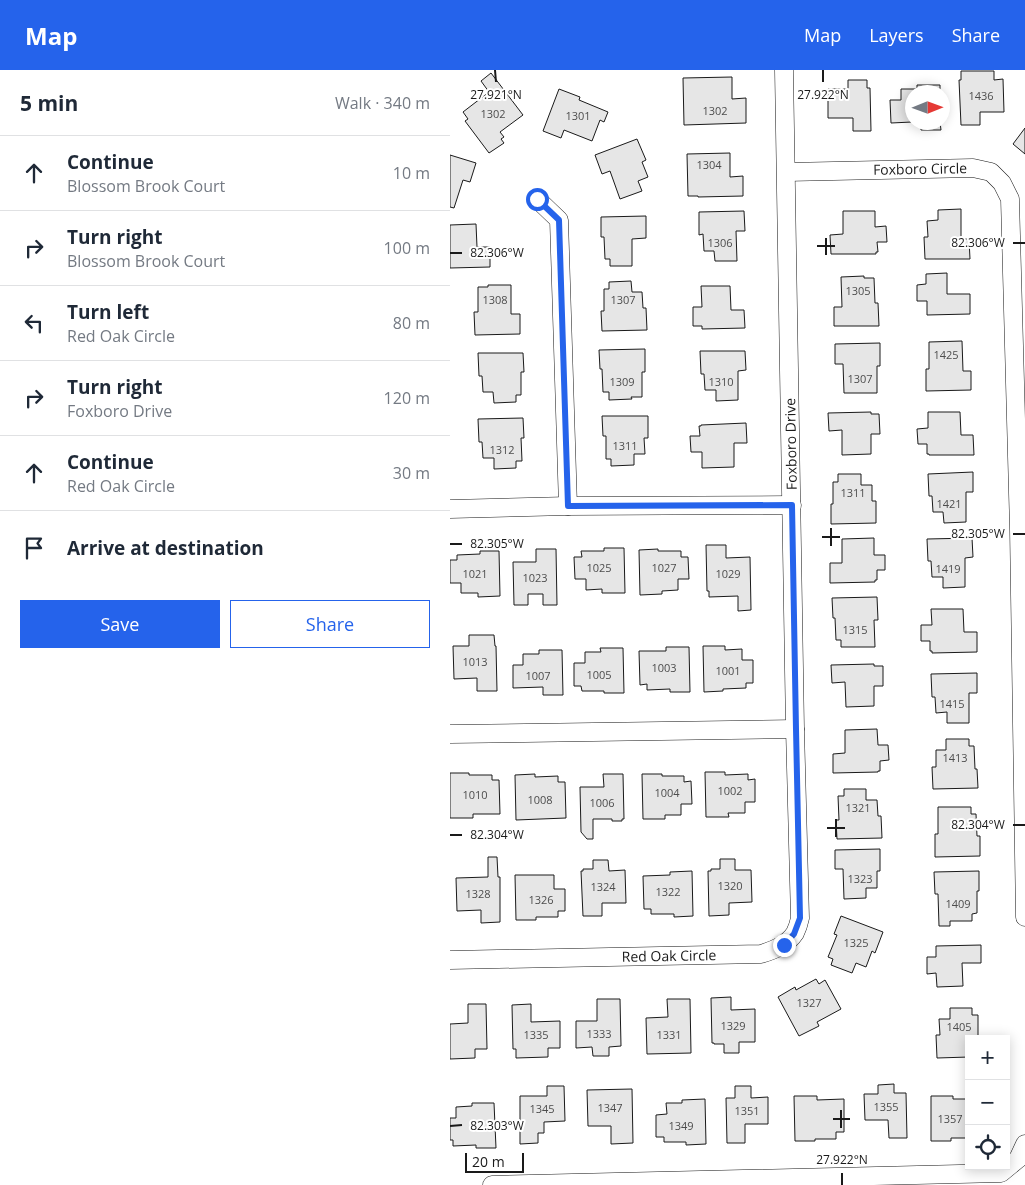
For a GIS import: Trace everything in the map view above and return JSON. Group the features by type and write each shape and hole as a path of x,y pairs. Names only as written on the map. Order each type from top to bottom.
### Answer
{"street":[{"name":"Foxboro Drive","path":"784,70 798,847"},
{"name":"Foxboro Circle","path":"787,172 973,168 992,172 1002,183 1010,200 1019,538 1025,917"},
{"path":"537,199 559,220 568,506"},
{"path":"450,509 568,506 792,505"},
{"path":"450,734 796,729"},
{"name":"Red Oak Circle","path":"450,960 761,954 784,945 794,934 800,918 798,847"},
{"path":"492,1185 1001,1173 1018,1159 1025,1144"}],"building":[{"path":"961,71 994,71 994,80 1003,79 1004,112 980,112 980,125 961,125 959,80 961,80"},
{"path":"491,73 523,115 500,132 504,137 501,139 504,143 489,153 465,121 468,119 463,112 489,92 481,81"},
{"path":"732,77 732,99 746,98 746,123 684,125 683,78"},
{"path":"848,80 867,80 867,88 870,88 871,131 853,131 853,118 828,118 828,89 848,89"},
{"path":"559,89 580,97 579,100 608,112 604,122 600,120 592,141 564,130 561,138 543,131"},
{"path":"901,89 905,89 905,122 891,123 890,100 901,100"},
{"path":"1025,128 1025,154 1013,144"},
{"path":"637,139 646,160 642,162 648,177 638,181 642,191 620,199 610,171 602,174 595,155"},
{"path":"730,153 730,177 743,176 743,196 688,196 687,154"},
{"path":"450,155 476,163 470,182 463,180 454,208 450,207"},
{"path":"961,209 961,239 969,239 970,259 925,259 924,237 928,237 927,221 938,220 938,210"},
{"path":"744,211 745,231 736,231 737,261 715,261 714,251 704,251 703,234 699,235 699,212"},
{"path":"843,211 875,211 875,227 886,226 887,242 877,242 878,252 876,254 831,254 830,235 843,234"},
{"path":"646,216 646,238 632,239 632,266 610,266 610,259 605,259 604,237 601,237 601,217"},
{"path":"476,224 477,247 490,247 490,267 450,268 450,225"},
{"path":"947,273 947,294 970,294 970,314 927,315 927,301 917,301 917,285 926,284 926,274"},
{"path":"864,276 864,278 874,278 875,303 878,303 879,326 834,326 834,307 842,307 841,277"},
{"path":"631,281 632,292 642,292 643,308 646,308 647,330 602,331 601,311 604,311 604,289 609,289 609,282"},
{"path":"488,285 511,285 511,314 520,314 520,334 475,335 474,312 478,312 478,287 488,287"},
{"path":"701,286 730,286 731,310 744,310 745,328 702,329 702,326 693,326 693,307 702,307"},
{"path":"962,341 963,371 971,371 971,390 926,391 926,369 929,369 929,342"},
{"path":"880,343 880,366 877,366 877,393 844,393 843,364 835,364 835,344"},
{"path":"645,349 645,372 642,372 642,397 609,400 609,392 603,392 599,350"},
{"path":"700,351 745,351 746,370 738,371 738,400 716,401 716,390 705,390 704,374 701,374"},
{"path":"478,353 523,353 524,372 521,372 521,395 516,395 516,402 494,403 493,392 483,392 482,376 479,376"},
{"path":"871,412 871,414 879,414 880,434 871,434 871,454 842,455 842,430 829,431 828,413"},
{"path":"928,412 960,412 961,435 973,435 974,455 927,454 927,444 918,444 917,429 928,428"},
{"path":"602,416 648,416 648,438 644,438 645,454 634,454 634,465 611,466 611,459 606,459 606,436 603,436"},
{"path":"523,418 524,438 521,438 522,461 516,461 516,468 494,469 494,458 483,458 482,442 479,442 478,419"},
{"path":"746,423 747,443 734,443 734,467 702,468 702,452 691,452 690,436 700,436 699,426"},
{"path":"973,472 973,492 966,492 966,522 944,523 943,512 933,512 932,496 929,496 928,474"},
{"path":"838,474 861,474 861,485 872,485 872,501 876,501 876,523 831,524 833,482 838,482"},
{"path":"874,538 874,555 885,555 885,570 877,570 877,580 875,582 830,583 830,563 842,563 842,539"},
{"path":"972,538 973,557 965,558 965,587 943,588 943,577 932,577 931,561 928,561 927,539"},
{"path":"706,545 726,545 726,558 750,557 751,610 738,611 738,596 709,597 709,591 707,591"},
{"path":"604,548 624,548 625,593 602,593 602,589 586,590 586,579 575,579 574,557 582,557 581,551 604,551"},
{"path":"536,549 556,549 557,605 543,605 543,594 528,594 528,605 514,605 513,562 536,562"},
{"path":"658,549 658,551 681,551 681,557 688,557 689,579 678,579 678,590 662,591 662,594 640,595 639,550"},
{"path":"480,551 499,551 500,596 478,597 478,593 461,593 461,583 450,583 450,560 457,560 457,555 480,554"},
{"path":"877,597 878,620 874,620 875,647 841,647 841,640 836,640 832,598"},
{"path":"931,609 963,609 964,632 977,632 977,652 932,653 930,651 930,641 921,641 921,625 932,625"},
{"path":"469,635 494,635 497,691 477,691 477,678 454,679 453,646 469,646"},
{"path":"703,646 725,646 725,650 742,649 742,660 753,660 753,683 746,683 746,688 704,692"},
{"path":"666,647 689,647 690,692 670,692 670,689 647,690 647,684 640,685 639,651 666,651"},
{"path":"600,648 623,648 624,693 582,691 581,686 574,686 574,663 585,663 585,652 601,652"},
{"path":"539,650 562,650 563,695 543,695 543,687 513,688 513,665 523,665 523,654 539,654"},
{"path":"874,664 874,666 883,666 883,686 874,686 874,706 846,707 845,682 832,683 831,665"},
{"path":"977,673 977,693 969,693 969,723 947,723 947,712 936,713 935,697 932,697 931,674"},
{"path":"877,729 878,745 888,745 889,760 880,761 880,771 833,773 833,754 845,753 845,730"},
{"path":"946,739 969,739 969,746 974,746 978,788 933,789 932,767 936,767 936,750 946,750"},
{"path":"705,772 725,772 725,775 748,774 748,780 755,779 755,802 745,802 745,813 728,813 729,817 706,817"},
{"path":"450,773 492,775 492,780 499,780 500,814 473,814 473,818 450,818"},
{"path":"535,774 535,777 558,776 558,782 565,782 566,818 516,820 515,775"},
{"path":"603,774 623,774 624,819 622,821 612,821 612,819 593,819 593,839 587,839 581,832 580,787 604,787"},
{"path":"642,774 684,776 684,782 691,781 692,804 681,804 681,815 665,815 665,819 643,819"},
{"path":"844,789 866,789 866,800 877,800 878,816 881,816 882,838 837,839 836,820 839,820 838,796 844,796"},
{"path":"938,807 971,807 971,814 976,814 977,836 980,836 980,856 935,857 935,834 938,834"},
{"path":"880,849 880,871 877,871 877,888 866,888 866,898 844,899 843,869 835,869 835,850"},
{"path":"488,857 497,857 498,877 500,877 500,922 481,923 481,910 457,911 456,878 488,877"},
{"path":"720,859 735,859 735,870 751,870 752,902 729,903 729,915 709,916 708,871 720,869"},
{"path":"593,860 608,860 609,871 625,870 626,903 602,903 602,916 583,916 581,871 583,869 593,869"},
{"path":"692,871 693,916 674,917 674,914 651,914 651,909 644,909 643,876 670,875 670,872"},
{"path":"979,871 977,913 972,914 972,921 950,921 950,926 939,926 938,894 935,894 934,872"},
{"path":"515,875 554,875 554,889 565,889 565,911 558,911 558,917 536,917 536,920 516,920"},
{"path":"841,916 883,932 875,953 872,951 866,967 856,963 852,973 831,965 833,959 828,957 837,935 834,934"},
{"path":"981,945 981,963 962,963 963,986 937,987 936,973 927,974 927,957 936,957 936,946"},
{"path":"816,979 819,984 825,980 841,1009 817,1022 819,1026 799,1036 778,997 795,987 796,990"},
{"path":"731,997 731,1010 755,1009 755,1042 739,1042 739,1053 724,1053 724,1044 712,1043 711,998"},
{"path":"597,999 620,999 621,1046 609,1047 609,1056 593,1056 592,1047 576,1048 576,1021 597,1021"},
{"path":"667,999 690,999 691,1053 647,1054 646,1018 668,1017"},
{"path":"468,1004 486,1004 487,1049 475,1049 475,1058 450,1059 450,1024 468,1023"},
{"path":"531,1004 531,1022 560,1021 560,1048 548,1048 548,1057 516,1058 516,1049 513,1049 512,1005"},
{"path":"950,1008 972,1008 972,1015 978,1015 978,1035 965,1035 965,1057 937,1058 936,1035 940,1035 939,1019 950,1019"},
{"path":"894,1084 894,1093 906,1093 907,1138 889,1138 888,1120 865,1120 864,1094 878,1094 878,1085"},
{"path":"547,1086 564,1086 565,1121 544,1122 544,1133 538,1133 538,1143 520,1144 520,1096 547,1096"},
{"path":"735,1086 751,1086 751,1098 768,1097 768,1124 745,1124 745,1143 727,1143 726,1098 735,1098"},
{"path":"632,1089 633,1143 611,1144 611,1126 588,1126 587,1090"},
{"path":"794,1096 817,1096 817,1100 844,1099 844,1132 836,1132 836,1139 795,1141"},
{"path":"931,1096 953,1096 953,1099 965,1099 965,1138 951,1138 951,1141 931,1141"},
{"path":"705,1099 706,1144 686,1145 686,1142 664,1142 664,1137 656,1137 656,1115 667,1114 666,1103 682,1103 682,1100"},
{"path":"472,1103 494,1103 496,1148 476,1148 476,1145 453,1146 453,1140 450,1140 450,1118 456,1118 456,1107 472,1106"}],"route":[{"path":"537,199 559,220 568,506 792,505 800,918 794,934 784,945"}]}
